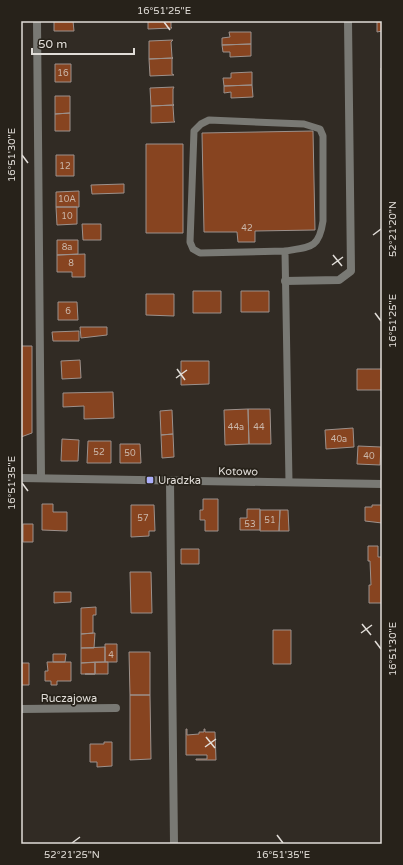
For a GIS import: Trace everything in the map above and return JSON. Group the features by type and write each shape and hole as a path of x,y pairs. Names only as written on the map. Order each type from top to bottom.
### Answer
{"street":[{"path":"37,21 41,478"},
{"path":"285,280 339,280 351,271 348,21"},
{"name":"Kotowo","path":"21,478 382,484"},
{"path":"170,481 174,844"},
{"name":"Ruczajowa","path":"21,709 116,708"}],"lane":[{"path":"209,120 304,124 320,128 323,136 323,221 321,233 318,240 310,247 285,251 200,253 193,249 190,242 194,131 201,124 209,120"},
{"path":"285,251 289,482"}],"building":[{"path":"54,21 73,21 74,31 54,31"},
{"path":"148,21 171,21 172,28 148,29"},
{"path":"377,21 382,21 382,31 377,32"},
{"path":"229,32 251,32 251,44 222,45 222,38 230,37"},
{"path":"173,40 171,42 173,58 149,59 149,41"},
{"path":"251,44 251,56 230,57 230,52 223,52 222,45"},
{"path":"173,58 172,74 174,75 150,76 149,59"},
{"path":"55,64 71,64 71,82 55,82"},
{"path":"382,68 382,90 381,90"},
{"path":"252,72 252,85 224,86 223,78 231,78 231,73"},
{"path":"252,85 253,97 231,98 231,92 224,93 224,86"},
{"path":"174,87 174,105 151,106 150,88"},
{"path":"55,96 70,96 70,113 55,114"},
{"path":"174,105 175,122 151,123 151,106"},
{"path":"70,113 70,131 55,131 55,114"},
{"path":"313,131 315,230 255,231 255,242 238,242 237,232 204,232 202,133"},
{"path":"146,144 183,144 183,233 146,233"},
{"path":"56,155 74,155 74,176 56,176"},
{"path":"124,184 124,193 92,194 91,185"},
{"path":"79,191 79,207 56,207 56,192"},
{"path":"56,207 77,207 77,224 57,225"},
{"path":"82,224 101,224 101,240 83,240"},
{"path":"57,240 78,240 78,254 57,255"},
{"path":"85,254 85,277 72,277 72,272 57,272 57,255"},
{"path":"193,291 221,291 221,313 193,313"},
{"path":"241,291 269,291 269,312 241,312"},
{"path":"146,294 174,294 174,316 146,315"},
{"path":"58,302 77,302 78,320 58,320"},
{"path":"80,327 107,327 107,335 81,338"},
{"path":"79,331 79,341 53,341 52,332"},
{"path":"21,346 32,346 32,433 21,437"},
{"path":"80,360 81,378 62,379 61,361"},
{"path":"181,361 209,361 209,384 181,385"},
{"path":"357,369 382,369 382,390 357,390"},
{"path":"113,392 114,418 84,419 84,406 63,407 63,393"},
{"path":"248,409 270,409 271,444 249,444"},
{"path":"248,409 249,444 225,445 224,410"},
{"path":"172,410 173,434 161,435 160,411"},
{"path":"353,428 354,447 326,449 325,430"},
{"path":"173,434 174,457 162,458 161,435"},
{"path":"62,439 79,440 78,461 61,461"},
{"path":"88,441 111,441 111,463 87,463"},
{"path":"120,444 140,444 141,463 120,463"},
{"path":"358,446 381,447 380,465 357,464"},
{"path":"203,499 218,499 218,531 205,531 205,520 200,520 200,510 203,510"},
{"path":"42,504 53,504 53,512 67,512 67,531 42,530"},
{"path":"131,505 154,505 155,531 149,531 149,536 131,537"},
{"path":"372,505 382,505 382,523 365,521 365,507 372,507"},
{"path":"247,509 260,509 260,530 240,530 240,518 247,518"},
{"path":"260,510 280,510 279,531 260,531"},
{"path":"280,510 288,510 289,531 279,531"},
{"path":"23,524 33,524 33,542 23,542"},
{"path":"368,546 378,546 378,557 382,557 382,603 369,603 369,585 371,585"},
{"path":"181,549 199,549 199,564 181,564"},
{"path":"130,572 151,572 152,613 131,613"},
{"path":"54,592 71,592 71,602 54,603"},
{"path":"96,607 96,615 93,615 93,633 81,634 81,608"},
{"path":"273,630 291,630 291,664 273,664"},
{"path":"95,633 94,648 81,648 81,634"},
{"path":"105,644 117,644 117,662 105,662"},
{"path":"105,647 105,662 81,663 81,648"},
{"path":"129,652 150,652 150,695 130,695"},
{"path":"53,654 66,654 65,662 53,662"},
{"path":"47,662 71,662 71,681 57,681 57,685 51,685 51,681 45,681 45,671 48,671"},
{"path":"95,662 108,662 108,674 95,674"},
{"path":"95,662 95,674 81,674 81,663"},
{"path":"21,663 29,663 29,685 21,685"},
{"path":"130,695 150,695 151,759 130,760"},
{"path":"186,729 187,735 199,734 199,732 204,732 204,729 205,732 215,732 216,760 196,760 207,759 207,755 186,755"},
{"path":"104,742 112,742 112,766 97,767 97,762 90,762 90,744 104,744"}],"place":[{"name":"Uradzka","path":"150,480"}]}
